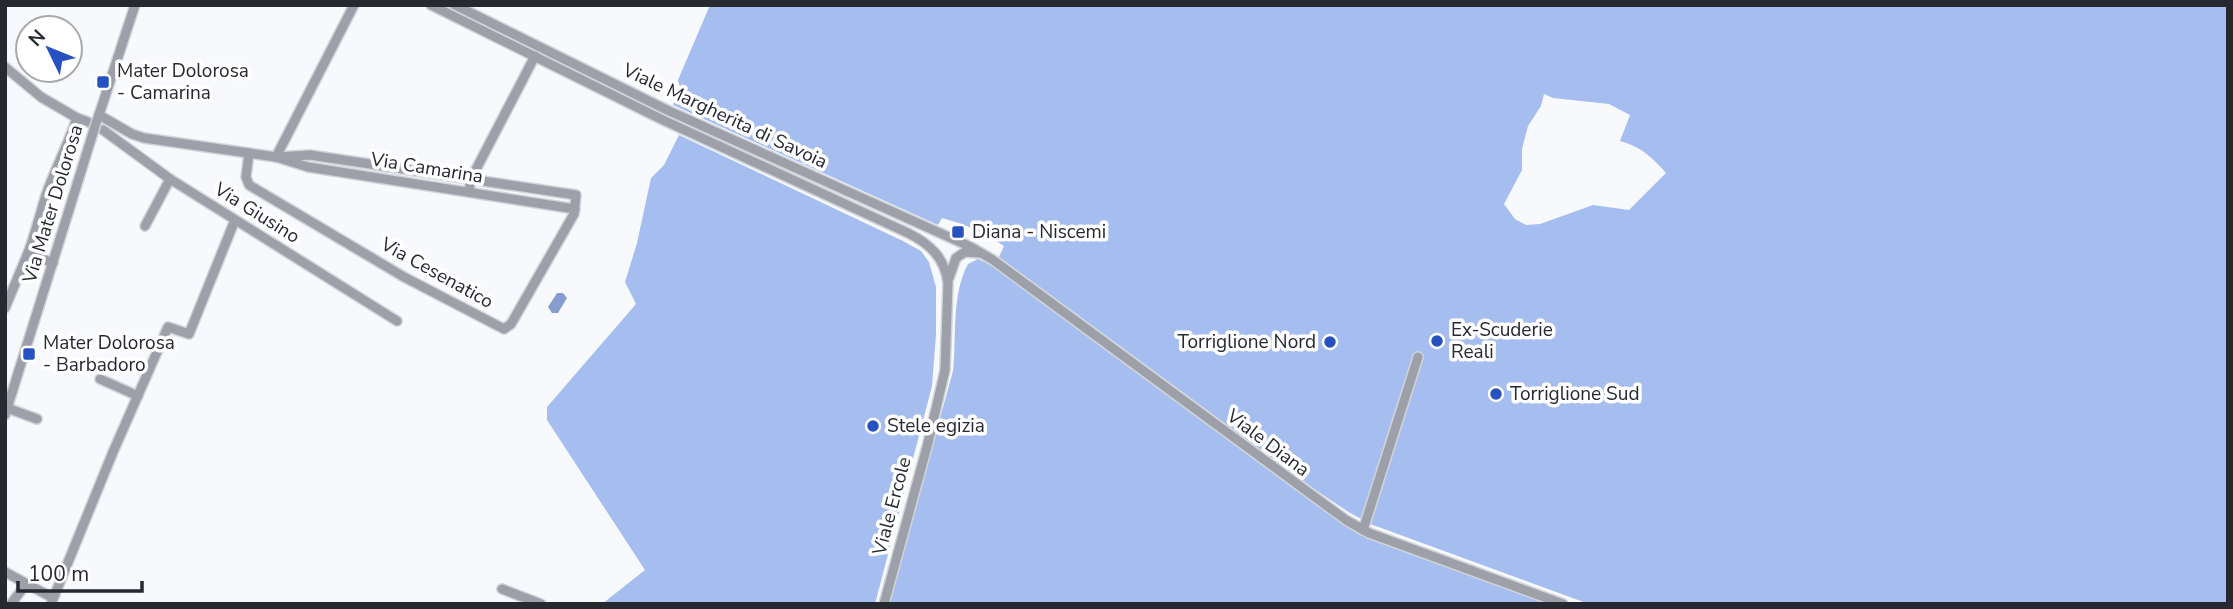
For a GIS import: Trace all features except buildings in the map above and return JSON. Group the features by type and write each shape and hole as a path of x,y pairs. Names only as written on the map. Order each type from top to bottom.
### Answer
{"street":[{"name":"Via Mater Dolorosa","path":"6,412 95,119 135,5"},
{"path":"276,157 354,5"},
{"name":"Viale Margherita di Savoia","path":"431,5 671,124 908,233 937,254"},
{"name":"Viale Margherita di Savoia","path":"455,5 667,110 983,254"},
{"path":"469,192 471,179 535,56"},
{"path":"5,67 41,97 77,118 95,119"},
{"path":"5,308 77,118"},
{"name":"Via Camarina","path":"95,119 145,138 249,152 308,167 575,209"},
{"name":"Via Giusino","path":"103,130 170,178 397,321"},
{"name":"Via Cesenatico","path":"249,152 246,177 249,185 404,277 504,329 511,324 573,217 576,195"},
{"name":"Via Camarina","path":"276,157 310,155 576,195"},
{"path":"145,226 170,178"},
{"path":"5,572 52,601 168,327 189,334 235,220"},
{"path":"948,284 956,258 972,251 983,254"},
{"path":"28,253 53,263"},
{"name":"Viale Ercole","path":"884,604 945,370 948,284 946,270 937,254"},
{"name":"Viale Diana","path":"983,254 1312,497 1363,530 1563,604"},
{"path":"1363,530 1418,357"},
{"path":"100,379 138,396"},
{"path":"6,412 37,419"},
{"path":"11,604 23,588 31,586"},
{"path":"502,589 541,604"}],"shaded area":[{"path":"710,5 2228,5 2228,604 1589,604 1373,525 1350,513 999,257 1004,246 997,241 974,229 942,218 938,225 673,105 680,87 678,80","holes":["1544,94 1553,98 1609,104 1630,115 1620,141 1646,153 1666,173 1629,210 1593,205 1540,224 1526,225 1515,219 1504,204 1522,170 1522,149 1528,126 1541,106"]},
{"path":"679,135 903,241 921,251 929,262 936,287 932,386 875,604 602,604 645,570 547,420 547,407 636,304 625,282 637,243 651,178 664,165"},
{"path":"978,259 997,268 1344,525 1368,538 1550,604 889,604 953,371 959,289 968,264"},
{"path":"557,293 563,293 567,298 558,313 552,313 548,307"}],"place":[{"name":"Mater Dolorosa - Camarina","path":"103,82"},
{"name":"Diana - Niscemi","path":"958,232"},
{"name":"Ex-Scuderie Reali","path":"1437,341"},
{"name":"Torriglione Nord","path":"1330,342"},
{"name":"Mater Dolorosa - Barbadoro","path":"29,354"},
{"name":"Torriglione Sud","path":"1496,394"},
{"name":"Stele egizia","path":"873,426"}]}
